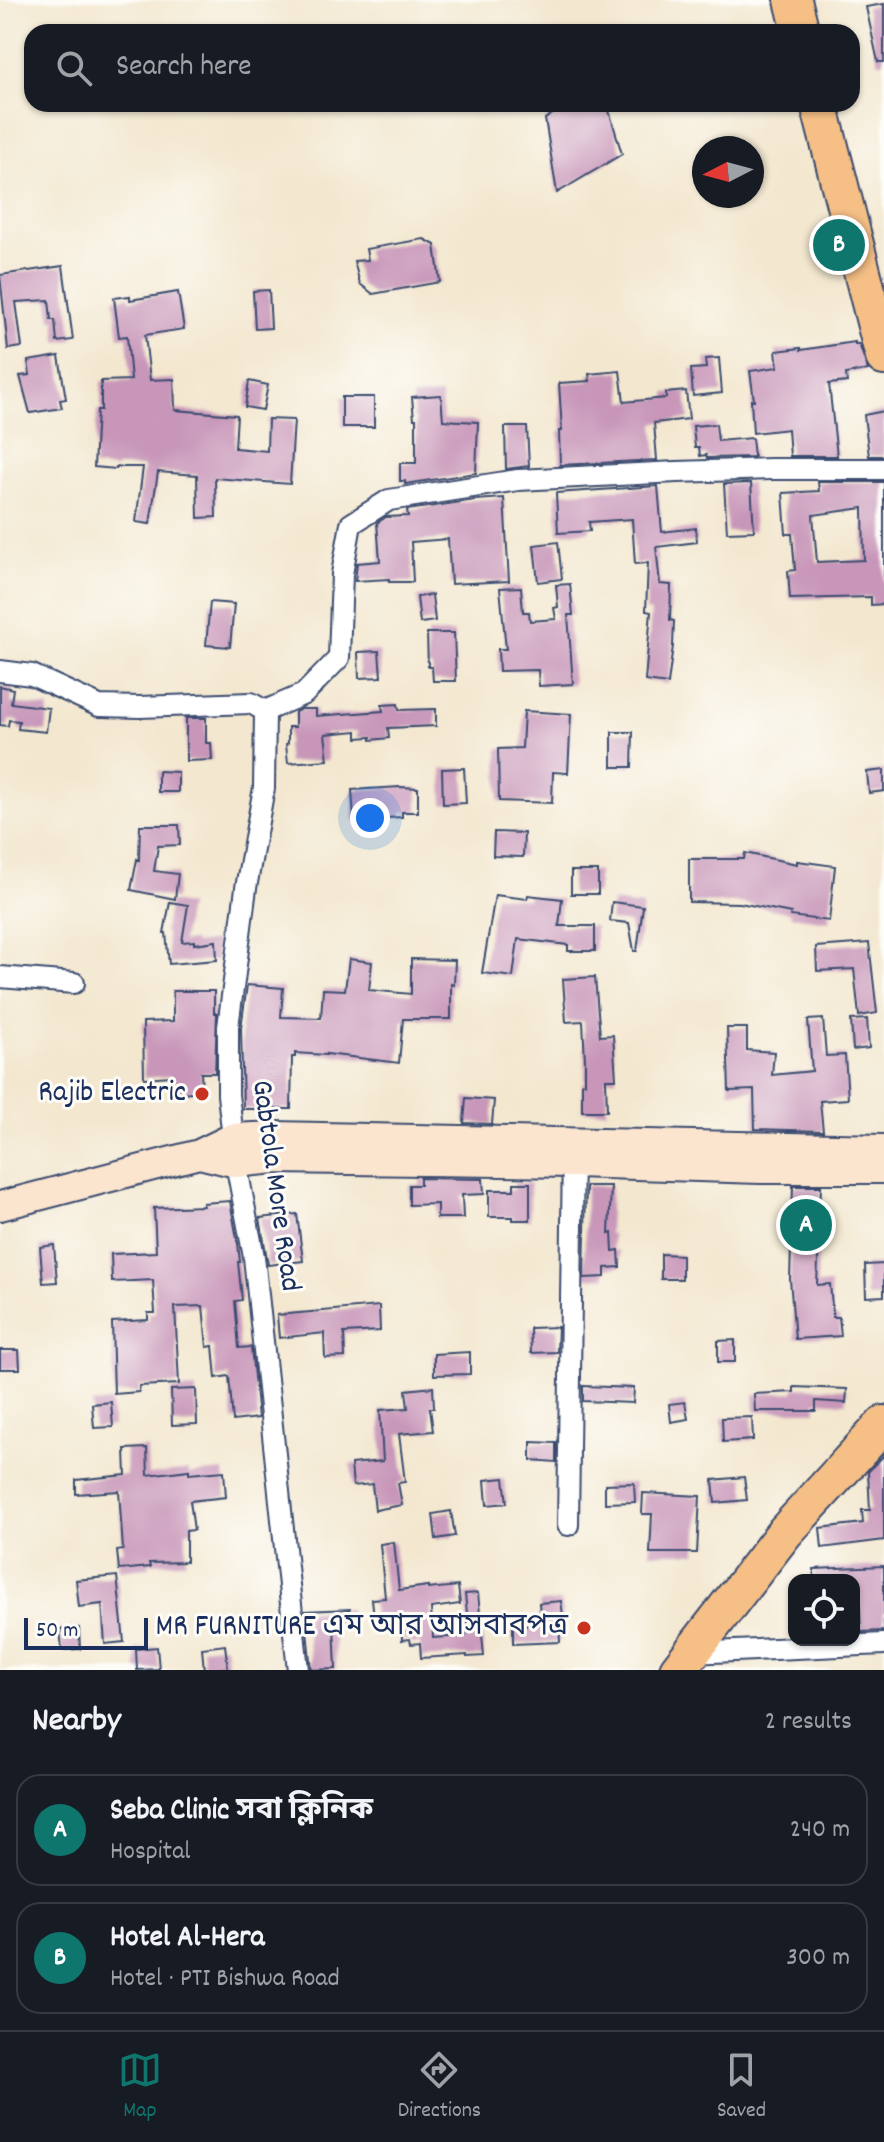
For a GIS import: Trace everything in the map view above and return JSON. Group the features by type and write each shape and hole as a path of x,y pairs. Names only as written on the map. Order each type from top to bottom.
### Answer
{"highway":[{"path":"793,0 799,24"},
{"path":"821,112 884,357"},
{"path":"684,1661 785,1532 884,1424"}],"street":[{"path":"0,671 32,675 99,706 251,703 265,711 304,694 339,658 342,574 351,524 389,500 518,480 772,469 884,469"},
{"name":"Gabtola More Road","path":"265,711 264,788 246,888 228,1027 228,1095 234,1151 254,1257 298,1670"},
{"path":"0,977 74,983"},
{"path":"0,1206 199,1154 234,1151 275,1136 573,1153 724,1157 884,1169"},
{"path":"724,1157 884,1149"},
{"path":"568,1525 573,1153"},
{"path":"684,1661 884,1644"}],"building":[{"path":"884,4 884,62 878,62 866,7"},
{"path":"555,112 609,112 622,154 557,193 545,119"},
{"path":"424,239 435,245 440,282 373,294 360,284 354,261 368,260 366,249"},
{"path":"63,266 73,340 57,342 49,300 16,302 22,347 8,349 0,275"},
{"path":"269,290 271,328 255,329 253,291"},
{"path":"178,292 184,329 145,335 150,380 174,379 175,410 237,415 235,448 267,451 268,419 294,420 290,484 215,478 216,517 198,518 197,475 158,472 150,524 136,522 143,467 94,467 101,381 131,380 127,336 119,337 114,298 130,296 130,300"},
{"path":"859,344 868,370 846,374 847,382 829,384 837,456 790,456 788,429 753,433 751,400 754,400 750,371 778,367 776,351"},
{"path":"59,356 66,399 60,400 62,408 30,413 20,376 30,375 28,361"},
{"path":"719,358 722,393 693,396 691,369 706,368 705,359"},
{"path":"620,371 624,402 666,398 666,393 686,391 689,419 654,423 657,460 560,465 559,431 562,431 559,383 590,381 589,374"},
{"path":"249,381 268,385 263,410 245,407"},
{"path":"441,395 443,420 478,422 476,473 405,484 405,481 400,481 400,463 416,463 416,419 412,397"},
{"path":"342,397 374,397 374,427 342,427"},
{"path":"884,411 884,456 869,456 864,415"},
{"path":"716,424 718,441 752,438 754,457 700,456 699,447 695,447 693,426"},
{"path":"505,427 527,427 529,466 506,469"},
{"path":"818,482 884,482 884,604 871,605 871,597 790,599 788,571 795,570 792,534 786,534 783,493 819,491","holes":["863,508 864,560 817,562 813,515"]},
{"path":"751,483 754,531 727,532 724,484"},
{"path":"658,486 662,532 696,528 697,542 656,547 660,584 671,585 670,620 674,621 668,684 645,681 651,612 646,611 648,563 635,564 632,519 589,522 590,531 558,533 556,493"},
{"path":"504,498 509,581 451,584 448,539 411,542 413,582 389,582 389,579 355,581 357,563 380,561 377,523 386,517 408,516 407,510"},
{"path":"558,542 562,579 538,582 534,545"},
{"path":"570,584 573,615 568,615 573,684 539,686 538,670 499,671 498,649 506,649 500,588 521,587 523,612 529,612 530,621 556,619 556,585"},
{"path":"432,595 435,621 420,623 417,597"},
{"path":"210,602 234,604 230,647 206,645"},
{"path":"427,633 454,633 456,681 433,681 432,667 428,667"},
{"path":"379,651 381,677 359,678 358,652"},
{"path":"0,686 13,689 11,703 49,708 46,732 18,729 19,721 9,720 8,726 0,725"},
{"path":"398,704 399,710 436,709 436,726 388,728 389,738 371,740 371,737 357,738 357,731 325,734 328,760 288,763 288,727 295,727 295,712 316,709 316,716 383,711 382,705"},
{"path":"524,711 571,714 568,773 553,772 552,803 499,801 498,749 522,748"},
{"path":"186,718 206,718 206,743 211,743 212,760 186,761"},
{"path":"612,732 633,732 632,767 612,767"},
{"path":"464,768 466,803 443,804 442,769"},
{"path":"884,770 884,791 869,793 867,772"},
{"path":"158,771 178,772 178,792 158,792"},
{"path":"418,788 418,812 402,812 402,817 354,820 352,790"},
{"path":"140,825 179,825 180,845 158,846 154,871 178,874 175,899 131,890 139,860"},
{"path":"494,832 524,833 523,857 493,856"},
{"path":"745,853 797,864 797,861 835,866 829,921 790,916 791,913 740,903 689,902 689,859 744,859"},
{"path":"571,871 598,871 598,894 571,894"},
{"path":"495,895 562,899 559,926 595,926 595,951 568,951 568,945 518,939 513,977 482,973"},
{"path":"170,902 188,905 182,942 216,941 217,960 169,964 164,933"},
{"path":"612,902 643,906 637,951 634,951 629,923 610,921"},
{"path":"869,943 877,1013 859,1016 854,969 817,971 816,947"},
{"path":"349,959 372,962 369,990 411,994 411,959 455,960 451,1019 403,1019 399,1063 295,1053 292,1057 291,1109 243,1109 241,1028 247,985 283,988 281,1017 321,1018 323,989 345,990"},
{"path":"595,977 600,1036 613,1035 616,1079 606,1079 607,1111 582,1111 582,1083 585,1083 583,1021 566,1022 563,979"},
{"path":"173,991 214,991 214,1013 217,1013 215,1073 201,1073 202,1091 171,1094 170,1076 144,1078 143,1022 173,1021"},
{"path":"823,1019 826,1056 845,1055 848,1099 820,1101 823,1131 755,1129 754,1090 729,1091 727,1028 747,1028 747,1050 774,1052 772,1075 812,1071 808,1020"},
{"path":"867,1019 869,1048 853,1050 851,1020"},
{"path":"466,1098 494,1100 492,1124 464,1123"},
{"path":"420,1178 483,1179 484,1194 462,1195 463,1218 437,1218 437,1204 409,1205 409,1185 420,1185"},
{"path":"514,1183 530,1183 530,1220 489,1217 489,1190 514,1190"},
{"path":"586,1186 611,1186 609,1234 612,1233 613,1251 619,1250 620,1267 605,1268 605,1277 584,1278"},
{"path":"793,1186 821,1186 817,1285 830,1284 833,1317 839,1317 841,1336 795,1339 790,1279"},
{"path":"230,1201 240,1262 242,1300 235,1301 239,1348 251,1347 258,1418 233,1421 229,1376 216,1378 213,1346 207,1347 203,1306 175,1307 179,1384 139,1386 139,1392 114,1394 112,1322 148,1320 148,1313 155,1313 153,1280 112,1282 111,1254 156,1252 154,1208 203,1206 203,1203"},
{"path":"297,1214 303,1261 268,1265 260,1218"},
{"path":"54,1245 57,1282 43,1283 40,1247"},
{"path":"661,1254 682,1255 682,1279 661,1279"},
{"path":"884,1264 884,1296 866,1297 865,1265"},
{"path":"379,1306 380,1331 344,1333 345,1357 325,1358 324,1333 279,1338 277,1315"},
{"path":"558,1327 557,1352 531,1353 530,1328"},
{"path":"735,1340 735,1362 718,1362 718,1341"},
{"path":"0,1350 19,1350 20,1369 0,1369"},
{"path":"470,1352 470,1374 434,1375 434,1354"},
{"path":"583,1386 634,1388 633,1403 583,1401"},
{"path":"433,1387 434,1408 430,1408 433,1431 399,1434 405,1482 398,1483 402,1505 375,1510 372,1484 353,1486 351,1464 383,1461 380,1410 408,1408 406,1390"},
{"path":"794,1387 847,1389 846,1403 816,1401 816,1411 755,1411 754,1394 794,1392"},
{"path":"196,1389 197,1424 172,1425 171,1390"},
{"path":"111,1402 113,1427 94,1428 92,1404"},
{"path":"685,1402 688,1419 671,1422 669,1404"},
{"path":"752,1417 753,1440 723,1442 722,1418"},
{"path":"531,1442 556,1443 556,1462 531,1460"},
{"path":"147,1448 148,1475 189,1470 189,1474 224,1471 226,1497 190,1501 194,1530 186,1531 186,1562 149,1563 150,1567 119,1570 117,1551 123,1550 119,1491 76,1494 76,1480 126,1475 125,1449"},
{"path":"884,1455 884,1540 822,1548 820,1528 863,1523 862,1510 870,1510 868,1472"},
{"path":"744,1477 747,1500 715,1503 713,1480"},
{"path":"504,1478 507,1503 487,1505 485,1480"},
{"path":"634,1483 635,1502 605,1503 605,1484"},
{"path":"643,1493 700,1496 697,1553 650,1553 652,1514 642,1514"},
{"path":"451,1511 455,1536 436,1539 433,1514"},
{"path":"394,1542 399,1590 458,1586 460,1604 431,1608 433,1638 466,1636 469,1633 465,1594 478,1593 484,1656 421,1658 420,1643 411,1644 410,1639 402,1640 401,1614 374,1617 372,1599 385,1598 380,1544"},
{"path":"884,1566 884,1631 861,1632 860,1574 814,1574 814,1569"},
{"path":"117,1576 124,1642 105,1644 102,1604 79,1607 76,1580"},
{"path":"561,1601 564,1622 559,1622 560,1642 513,1644 513,1626 541,1624 539,1603"},
{"path":"350,1609 350,1624 334,1624 336,1669 311,1670 305,1611"},
{"path":"79,1628 80,1649 62,1650 60,1629"},
{"path":"225,1645 228,1668 204,1670 202,1648"},
{"path":"157,1647 159,1669 137,1670 136,1649"}],"place":[{"name":"Hotel Al-Hera","path":"839,245"},
{"name":"Rajib Electric","path":"202,1094"},
{"name":"Seba Clinic সবা ক্লিনিক","path":"806,1225"},
{"name":"MR FURNITURE এম আর আসবাবপত্র","path":"584,1628"}]}
